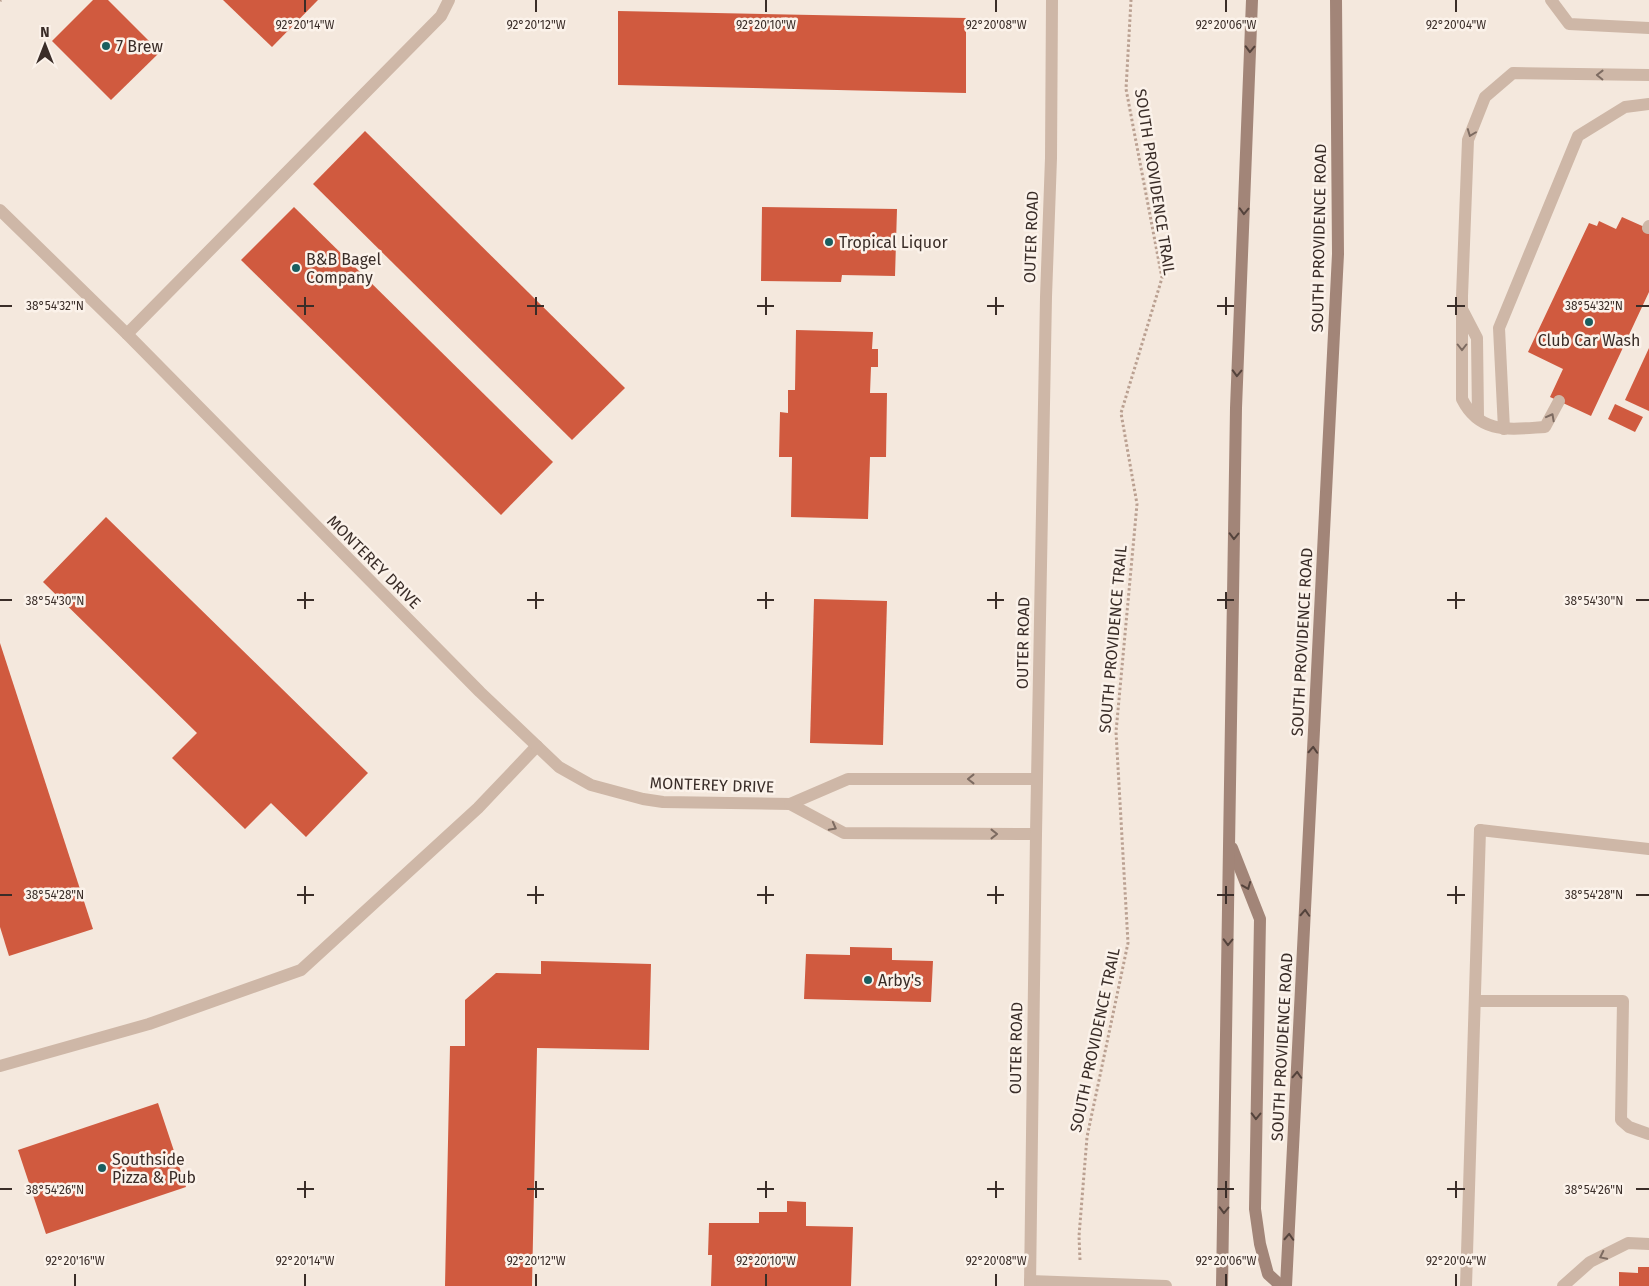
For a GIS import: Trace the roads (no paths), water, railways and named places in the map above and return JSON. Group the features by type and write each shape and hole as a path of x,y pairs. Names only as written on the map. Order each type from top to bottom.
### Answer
{"main road":[{"path":"1222,1286 1236,408 1252,0"},
{"name":"SOUTH PROVIDENCE ROAD","path":"1286,1286 1338,254 1336,0"},
{"path":"1229,841 1260,919 1255,1209 1260,1244 1268,1274 1281,1286"}],"street":[{"path":"128,334 441,16 449,0"},
{"name":"OUTER ROAD","path":"1030,1283 1037,779 1046,297 1051,158 1052,0"},
{"path":"1551,0 1570,24 1649,28"},
{"path":"1559,401 1546,427 1504,429 1492,427 1478,417 1468,409 1462,399 1462,308 1468,140 1485,97 1513,73 1649,75"},
{"path":"1504,429 1499,328 1578,136 1625,107 1649,104"},
{"name":"MONTEREY DRIVE","path":"0,210 128,334 301,512 537,746 559,767 591,785 643,799 663,802 790,804 848,779 1037,779"},
{"path":"0,1066 149,1024 301,970 478,808 537,746"},
{"name":"MONTEREY DRIVE","path":"790,804 844,833 1036,834"},
{"path":"1466,1286 1480,830 1649,849"},
{"path":"1475,1001 1623,1001 1621,1120 1629,1127 1649,1134"},
{"path":"1564,1286 1590,1262 1598,1258 1628,1244 1649,1244"},
{"path":"1030,1283 1080,1282 1166,1286"}],"place":[{"name":"7 Brew","path":"106,46"},
{"name":"Tropical Liquor","path":"829,242"},
{"name":"B&B Bagel Company","path":"296,268"},
{"name":"Club Car Wash","path":"1589,322"},
{"name":"Arby's","path":"868,980"},
{"name":"Southside Pizza & Pub","path":"102,1168"}]}
